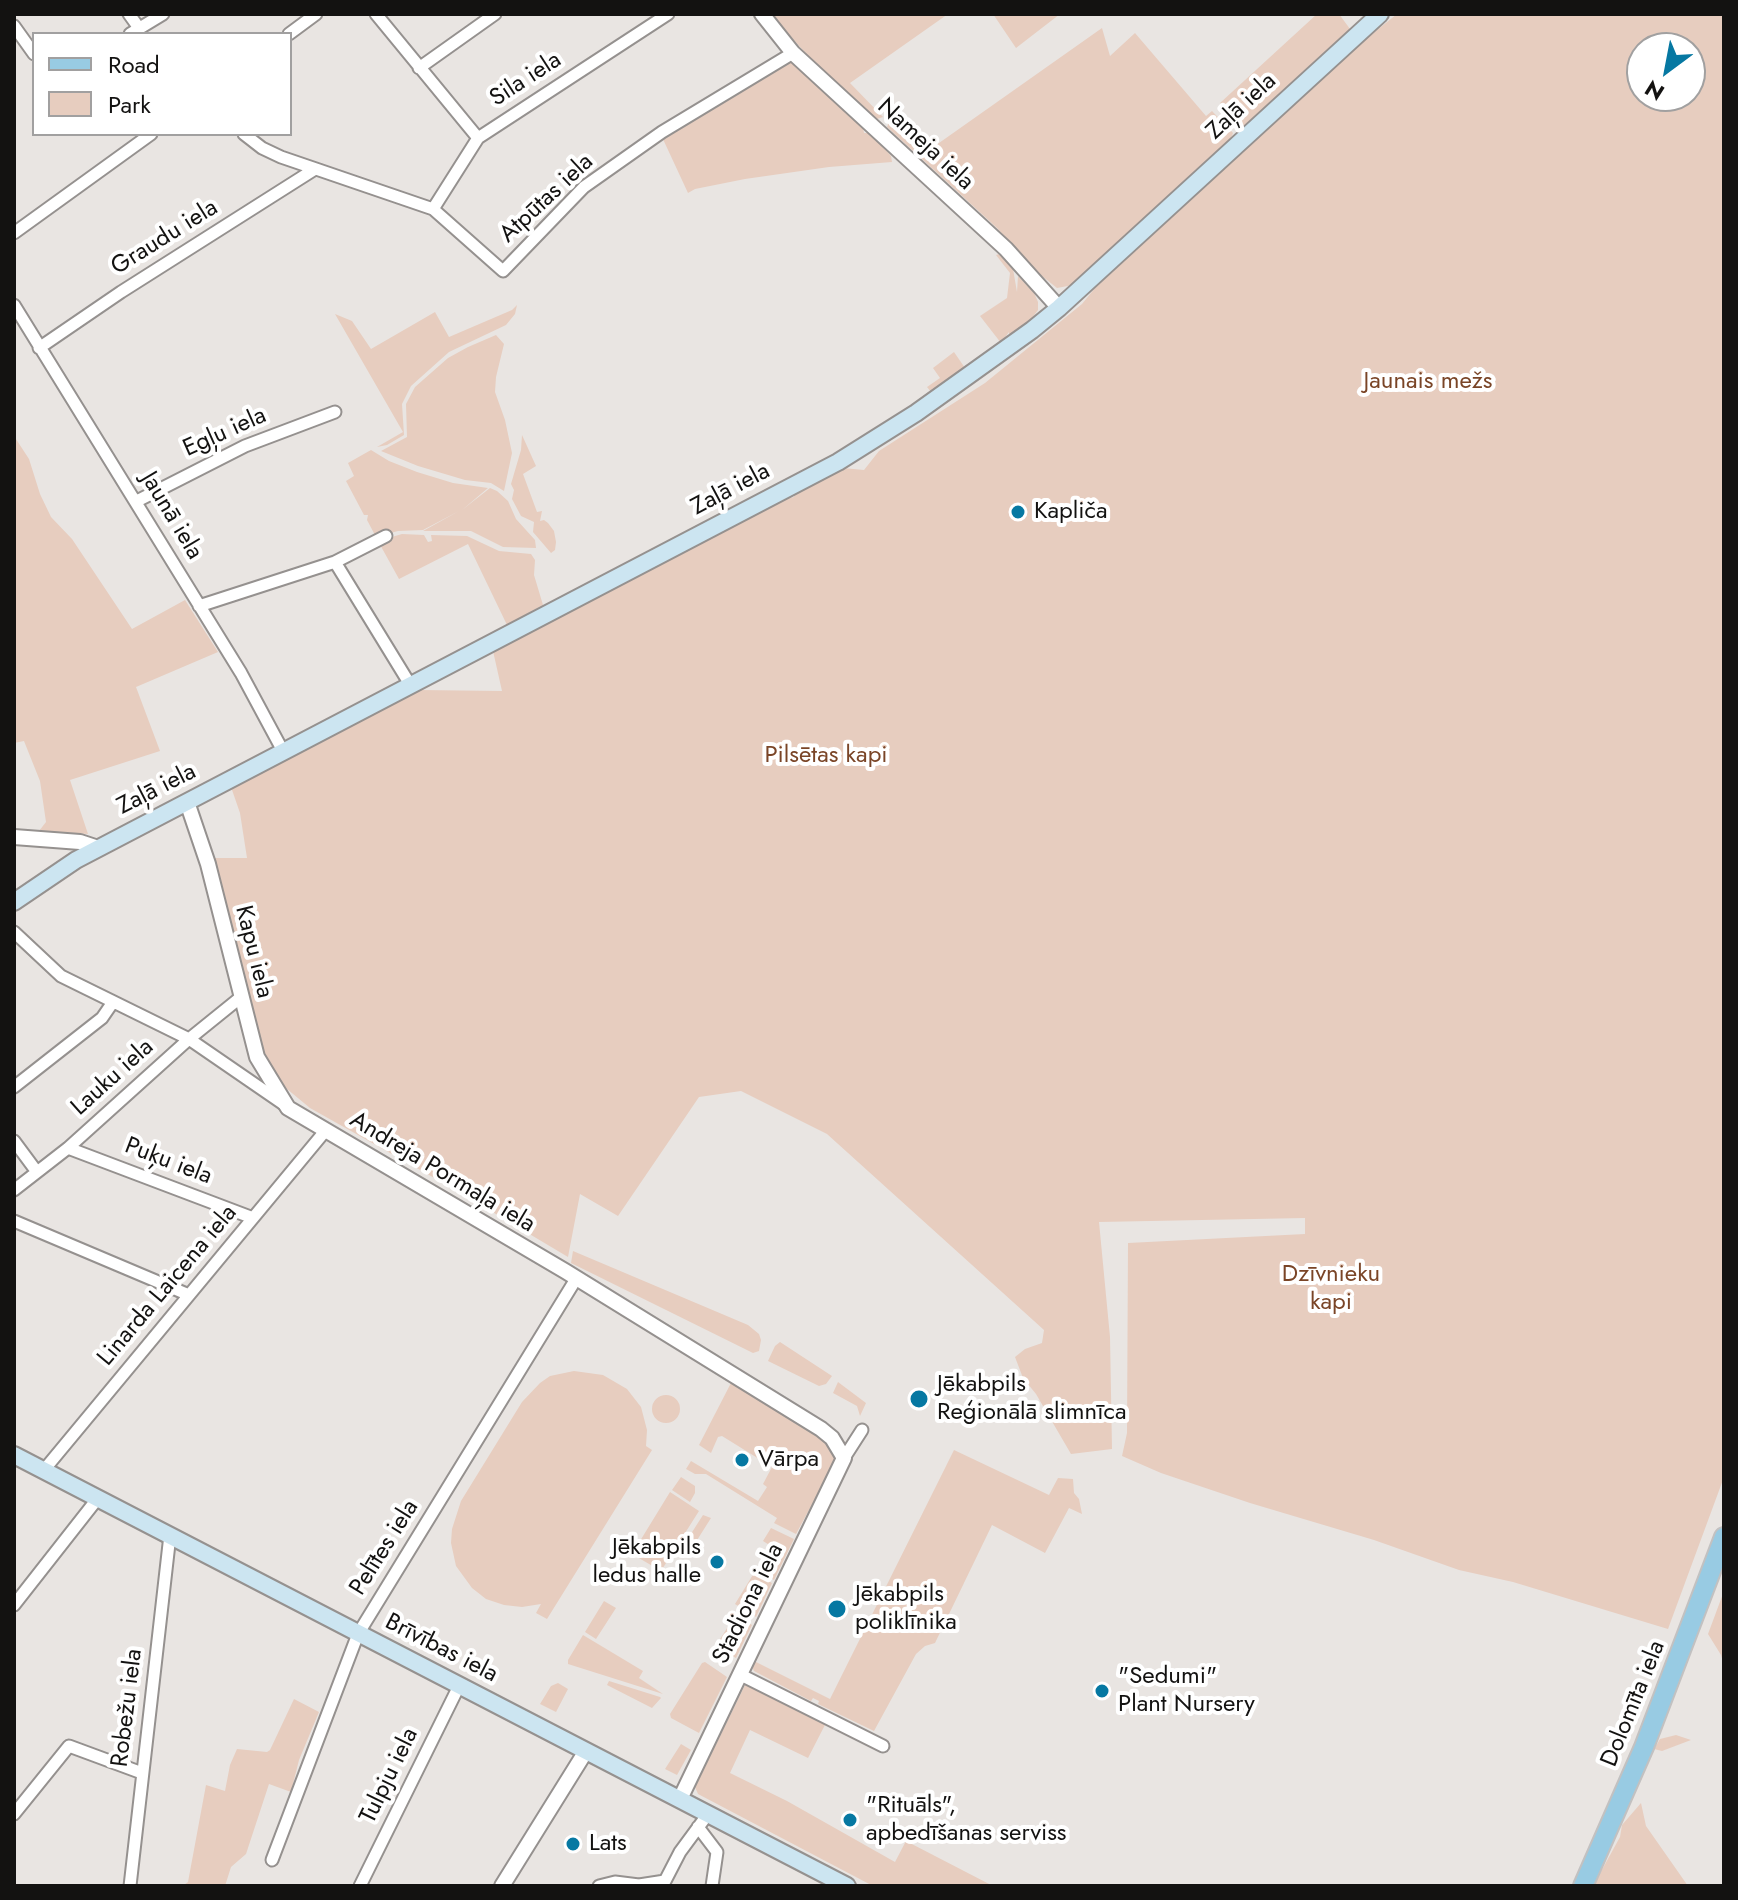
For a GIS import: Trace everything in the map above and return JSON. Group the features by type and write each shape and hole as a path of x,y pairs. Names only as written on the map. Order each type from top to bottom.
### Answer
{"main road":[{"name":"Zaļā iela","path":"14,902 98,848 838,462 952,389 1059,308 1380,14"},
{"name":"Brīvības iela","path":"14,1455 680,1799 703,1820 847,1886"},
{"name":"Dolomīta iela","path":"1583,1886 1644,1747 1724,1537"}],"street":[{"path":"129,14 134,31 163,14"},
{"path":"292,32 316,14"},
{"path":"376,14 478,138"},
{"path":"419,68 495,14"},
{"name":"Sila iela","path":"433,209 478,138 668,14"},
{"name":"Nameja iela","path":"762,14 793,53 1006,249 1059,308"},
{"path":"14,26 32,51"},
{"name":"Atpūtas iela","path":"247,136 262,148 315,169 433,209 503,271 584,187 662,132 793,53"},
{"path":"14,233 148,136"},
{"name":"Graudu iela","path":"39,348 315,169"},
{"name":"Jaunā iela","path":"14,305 241,673 284,753"},
{"name":"Egļu iela","path":"137,501 245,446 335,412"},
{"path":"199,606 335,562 386,536"},
{"path":"335,562 411,686"},
{"name":"Kapu iela","path":"187,802 208,864 257,1057 288,1108"},
{"path":"14,837 80,842 98,848"},
{"name":"Andreja Pormaļa iela","path":"14,932 61,976 189,1039 288,1108 821,1429 832,1438 844,1458"},
{"name":"Lauku iela","path":"14,1190 68,1148 189,1039 241,997"},
{"path":"14,1087 102,1018 113,1002"},
{"name":"Linarda Laicena iela","path":"44,1470 326,1130"},
{"path":"14,1141 37,1172"},
{"name":"Puķu iela","path":"68,1148 253,1218"},
{"path":"14,1221 189,1295"},
{"name":"Pelītes iela","path":"272,1860 358,1634 576,1279"},
{"name":"Stadiona iela","path":"680,1799 844,1458 862,1430"},
{"path":"14,1605 98,1498"},
{"name":"Robežu iela","path":"130,1886 170,1535"},
{"path":"739,1674 883,1746"},
{"name":"Tulpju iela","path":"360,1886 459,1686"},
{"path":"14,1814 69,1746 142,1773"},
{"path":"502,1886 586,1751"},
{"path":"599,1886 615,1882 665,1884 703,1820"},
{"path":"703,1820 717,1852 712,1886"}],"green space":[{"path":"770,14 948,14 850,83 883,117 877,119 846,94"},
{"path":"993,14 1060,14 1016,48"},
{"path":"1317,14 1339,14 1350,29 1243,127 1220,103"},
{"name":"Jaunais mežs","path":"1397,14 1724,14 1724,1477 1668,1629 1513,1582 1459,1570 1161,1473 1122,1456 1127,1433 1128,1243 1305,1234 1305,1218 1099,1222 1110,1337 1112,1449 1071,1454 1036,1394 1023,1378 1015,1357 1025,1349 1042,1343 1044,1330 827,1134 741,1091 699,1097 618,1216 580,1194 568,1257 310,1108 287,1089 271,1070 259,1042 212,858 247,858 240,813 231,787 418,690 502,691 493,651 777,501 794,497 794,493 818,482 818,478 843,468 864,470 879,451 985,383 1082,304 1095,288 1361,43"},
{"path":"1102,28 1110,56 1135,33 1206,116 1212,111 1233,133 1073,285 1057,288 1042,276 1039,278 997,228 887,127 889,123 922,155"},
{"path":"787,61 810,76 863,128 864,133 871,133 891,156 892,162 745,179 688,193 662,137"},
{"path":"999,254 1013,269 1017,292 1018,276 1038,302 1038,310 1032,318 1009,338 1009,332 1001,343 980,316 1007,298 1010,273 996,255"},
{"path":"517,305 515,314 506,325 449,352 411,386 402,404 404,435 377,447 403,432 335,314 352,321 371,349 435,312 449,337"},
{"path":"496,335 504,344 495,392 512,453 504,491 491,483 465,480 381,451 407,437 406,404 415,387 448,358"},
{"path":"954,352 965,368 931,392 927,387 940,378 933,368"},
{"path":"522,435 536,466 523,474 537,512 542,511 540,521 544,520 554,531 555,550 551,553 533,532 534,522 521,516 512,499 514,490 511,484"},
{"path":"14,436 29,459 51,517 72,539 132,629 185,600 218,652 136,687 160,751 70,780 88,834 39,831 46,822 40,781 24,741 14,743"},
{"path":"371,450 417,472 453,483 488,488 462,510 490,488 497,491 508,501 516,519 535,540 536,548 503,547 471,531 423,531 459,511 423,530 398,531 376,537 367,520 368,515 364,515 346,481 354,476 348,463"},
{"path":"402,534 424,535 428,542 432,541 431,535 467,536 499,551 531,554 535,560 534,575 543,605 507,625 468,544 399,579 378,541"},
{"path":"573,1251 748,1325 759,1334 759,1351 753,1353 571,1263"},
{"path":"780,1342 832,1376 826,1384 819,1386 768,1361"},
{"path":"574,1371 603,1375 627,1389 641,1407 647,1430 646,1446 652,1450 547,1619 536,1613 541,1604 522,1607 504,1605 486,1599 472,1588 456,1566 451,1543 452,1529 461,1501 522,1402 550,1376"},
{"path":"734,1382 829,1441 837,1458 796,1534 774,1523 777,1518 706,1474 695,1474 686,1469 691,1461 758,1501 767,1487 763,1484 772,1467 722,1436 718,1437 711,1453 699,1445"},
{"path":"838,1382 866,1403 860,1416 857,1406 833,1393"},
{"path":"666,1395 676,1399 680,1409 676,1419 666,1423 656,1419 652,1409 656,1399"},
{"path":"954,1450 1049,1495 1058,1478 1073,1479 1074,1493 1079,1499 1082,1514 1069,1508 1045,1553 992,1525 935,1643 925,1646 916,1654 874,1731 754,1671 754,1661 830,1699"},
{"path":"681,1477 695,1486 690,1502 672,1490"},
{"path":"670,1492 699,1511 661,1571 632,1554"},
{"path":"703,1515 711,1518 687,1556 680,1551"},
{"path":"771,1528 794,1539 774,1580 757,1569 771,1546 763,1541"},
{"path":"754,1573 772,1583 756,1617 735,1604"},
{"path":"1724,1591 1724,1666 1708,1634"},
{"path":"604,1601 616,1608 596,1639 585,1632"},
{"path":"730,1611 752,1625 736,1658 715,1647 729,1625 724,1621"},
{"path":"583,1635 643,1671 639,1678 663,1694 568,1664"},
{"path":"705,1662 727,1677 699,1733 671,1718 670,1714"},
{"path":"609,1681 661,1698 652,1708 607,1685"},
{"path":"747,1681 827,1721 808,1758 750,1730 730,1773 787,1801 895,1862 906,1841 993,1886 873,1886 698,1794 695,1787"},
{"path":"558,1683 568,1689 556,1712 540,1704 551,1686"},
{"path":"294,1699 319,1712 299,1760 291,1792 269,1784 246,1854 231,1867 225,1886 184,1885 188,1882 206,1785 225,1791 237,1749 270,1750"},
{"path":"1676,1735 1691,1740 1662,1751 1654,1749 1660,1739"},
{"path":"681,1744 691,1750 677,1775 665,1769"},
{"path":"1641,1803 1646,1826 1688,1886 1593,1886 1620,1837 1622,1825"}],"place":[{"name":"Kapliča","path":"1018,512"},
{"name":"Jēkabpils Reģionālā slimnīca","path":"919,1399"},
{"name":"Vārpa","path":"742,1460"},
{"name":"Jēkabpils ledus halle","path":"717,1562"},
{"name":"Jēkabpils poliklīnika","path":"837,1609"},
{"name":"\"Sedumi\" Plant Nursery","path":"1102,1691"},
{"name":"\"Rituāls\", apbedīšanas serviss","path":"850,1820"},
{"name":"Lats","path":"573,1844"}],"park label":[{"name":"Pilsētas kapi","path":"826,756"},
{"name":"Dzīvnieku kapi","path":"1331,1289"}]}
